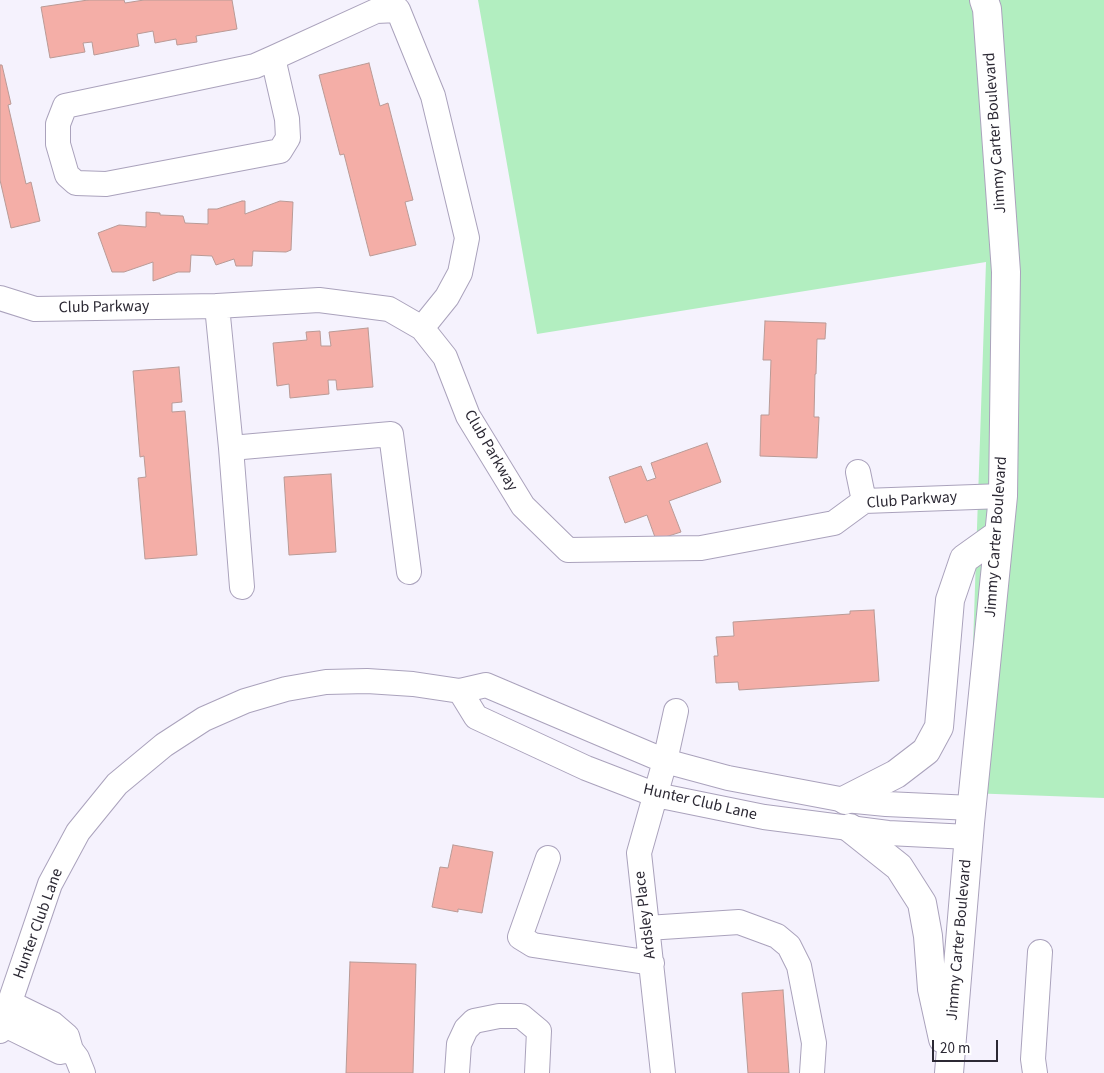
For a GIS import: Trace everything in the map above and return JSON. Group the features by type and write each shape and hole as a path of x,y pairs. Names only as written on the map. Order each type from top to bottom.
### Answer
{"main road":[{"name":"Jimmy Carter Boulevard","path":"949,1069 969,837 1003,496 1006,272 987,10 984,0"},
{"path":"845,800 896,774 926,751 939,727 950,600 964,559 1000,534"},
{"path":"850,828 899,867 922,902 928,936 932,989 949,1069"}],"street":[{"path":"273,58 287,119 288,138 280,151 106,184 76,183 67,175 58,144 58,124 65,106 255,66 376,11 398,10 433,96 467,238 460,273 447,297 422,328"},
{"name":"Club Parkway","path":"0,298 35,309 217,306 318,300 389,309 422,328 445,356 468,416 523,506 568,550 701,548 834,523 864,501 1003,496"},
{"path":"217,306 242,587"},
{"path":"231,448 391,434 409,572"},
{"path":"858,472 864,501"},
{"name":"Hunter Club Lane","path":"4,1019 50,884 78,832 117,784 164,745 204,718 245,701 286,689 326,682 367,680 460,691 486,685 665,761 728,778 845,800 972,808"},
{"name":"Hunter Club Lane","path":"460,691 476,717 586,768 656,795 764,817 888,833 969,837"},
{"name":"Ardsley Place","path":"663,1073 639,854 665,761 676,711"},
{"path":"548,858 520,937 533,945 652,963"},
{"path":"647,928 739,922 777,936 789,946 799,966 814,1043 812,1073"},
{"path":"1035,1073 1033,1059 1040,952"},
{"path":"457,1073 459,1044 466,1029 474,1021 499,1016 521,1016 539,1031 537,1073"},
{"path":"4,1019 53,1024 67,1036 71,1050 77,1058 83,1073"}],"green space":[{"path":"478,0 1104,0 1104,798 968,793 986,262 537,334"}],"building":[{"path":"88,0 124,0 125,3 144,0 232,0 237,29 196,36 197,42 177,45 176,39 155,43 153,31 137,34 139,46 94,55 92,42 83,43 85,52 50,58 41,7"},
{"path":"369,63 380,106 388,103 413,200 405,202 416,245 370,256 344,154 340,155 319,75"},
{"path":"0,65 2,65 11,104 8,105 26,184 31,182 40,221 11,228 0,180"},
{"path":"245,201 245,214 280,201 293,202 291,250 286,252 253,251 252,266 236,266 234,259 216,265 212,256 191,255 190,272 178,272 153,281 153,262 124,272 112,272 98,233 119,225 146,227 146,212 183,216 185,223 208,224 208,209 217,209"},
{"path":"765,321 826,323 825,339 817,339 814,417 819,417 817,458 760,456 761,415 769,415 771,360 763,360"},
{"path":"368,328 373,387 337,390 336,380 328,380 329,394 290,398 289,384 277,386 273,343 307,340 306,332 320,331 321,346 331,346 329,332"},
{"path":"179,367 182,402 172,403 172,412 185,411 197,555 145,559 138,478 146,477 144,456 140,457 133,371"},
{"path":"707,443 721,482 669,501 681,532 656,540 647,515 625,523 609,477 641,466 647,481 656,478 651,463"},
{"path":"331,474 336,552 289,555 284,477"},
{"path":"874,610 879,681 739,690 738,682 716,683 714,656 718,656 716,637 734,636 733,622 850,614 850,611"},
{"path":"453,845 493,852 482,913 458,909 458,912 432,907 440,867 448,868"},
{"path":"350,962 416,964 413,1073 346,1073"},
{"path":"783,990 789,1073 748,1073 742,993"}]}
